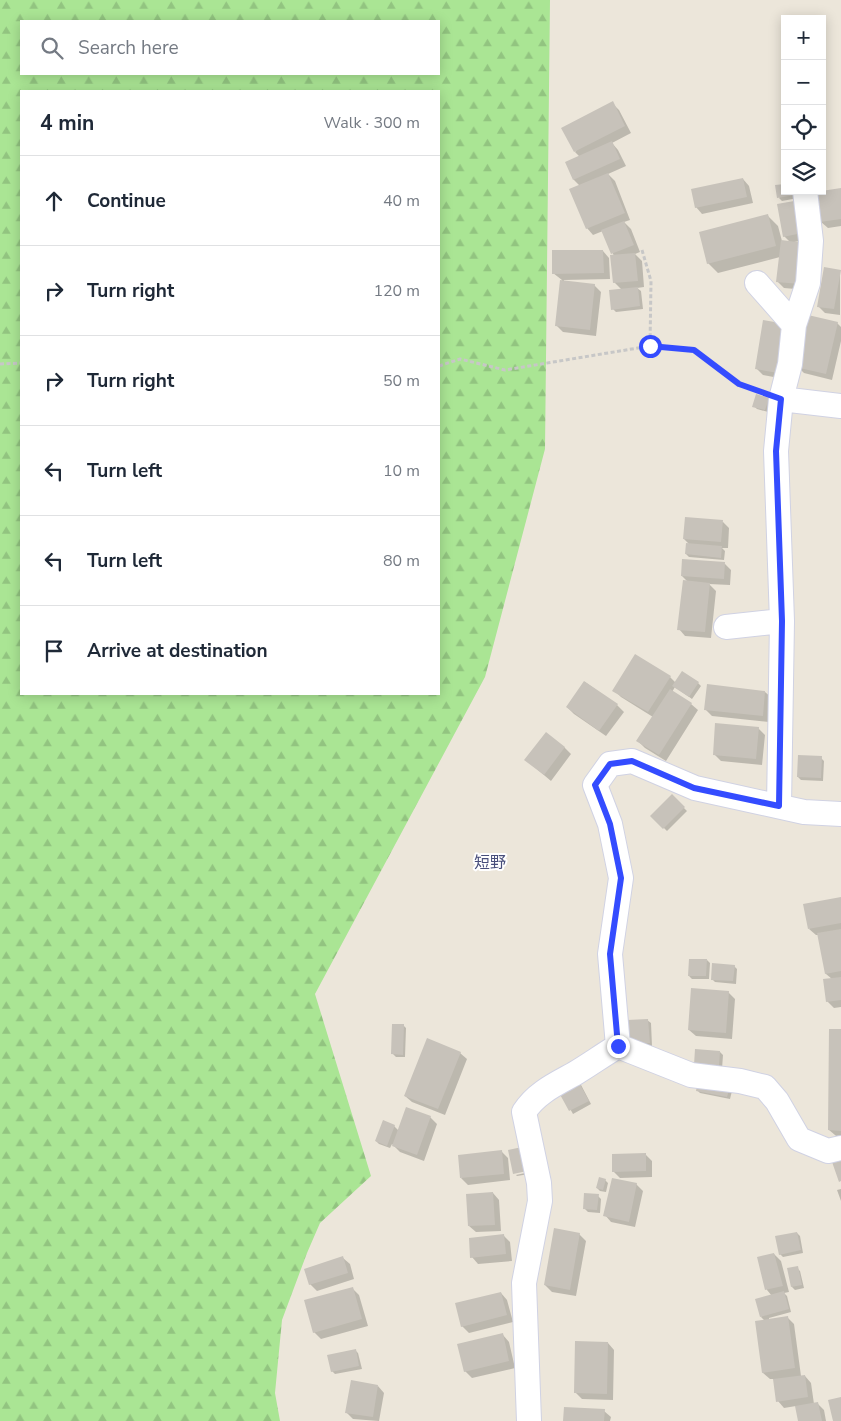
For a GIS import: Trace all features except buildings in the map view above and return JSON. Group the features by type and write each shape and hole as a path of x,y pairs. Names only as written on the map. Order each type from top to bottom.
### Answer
{"street":[{"path":"779,806 782,621 776,451 781,399 790,364 794,325 808,283 811,241 805,195"},
{"path":"757,283 794,325"},
{"path":"781,399 841,406"},
{"path":"726,627 782,621"},
{"path":"618,1046 610,954 621,878 610,824 595,785 610,764 632,761 694,788 804,812 841,814"},
{"path":"618,1046 691,1075 740,1081 764,1087 777,1101 799,1139 828,1151 841,1148"},
{"path":"529,1421 524,1283 540,1202 539,1183 524,1112 528,1105 552,1085 618,1046"}],"path":[{"path":"642,250 651,281 650,346"},
{"path":"440,366 460,359 505,370 650,346 694,350 739,384 781,399"},
{"path":"0,364 20,363"}],"green space":[{"path":"0,0 550,0 545,449 485,677 315,994 371,1176 320,1223 282,1320 275,1393 280,1421 0,1421"}],"district":[{"name":"短野","path":"490,863"}],"route":[{"path":"618,1046 610,954 621,878 610,824 595,785 610,764 632,761 694,788 779,806 782,621 776,451 781,399 739,384 694,350 650,346"}]}
